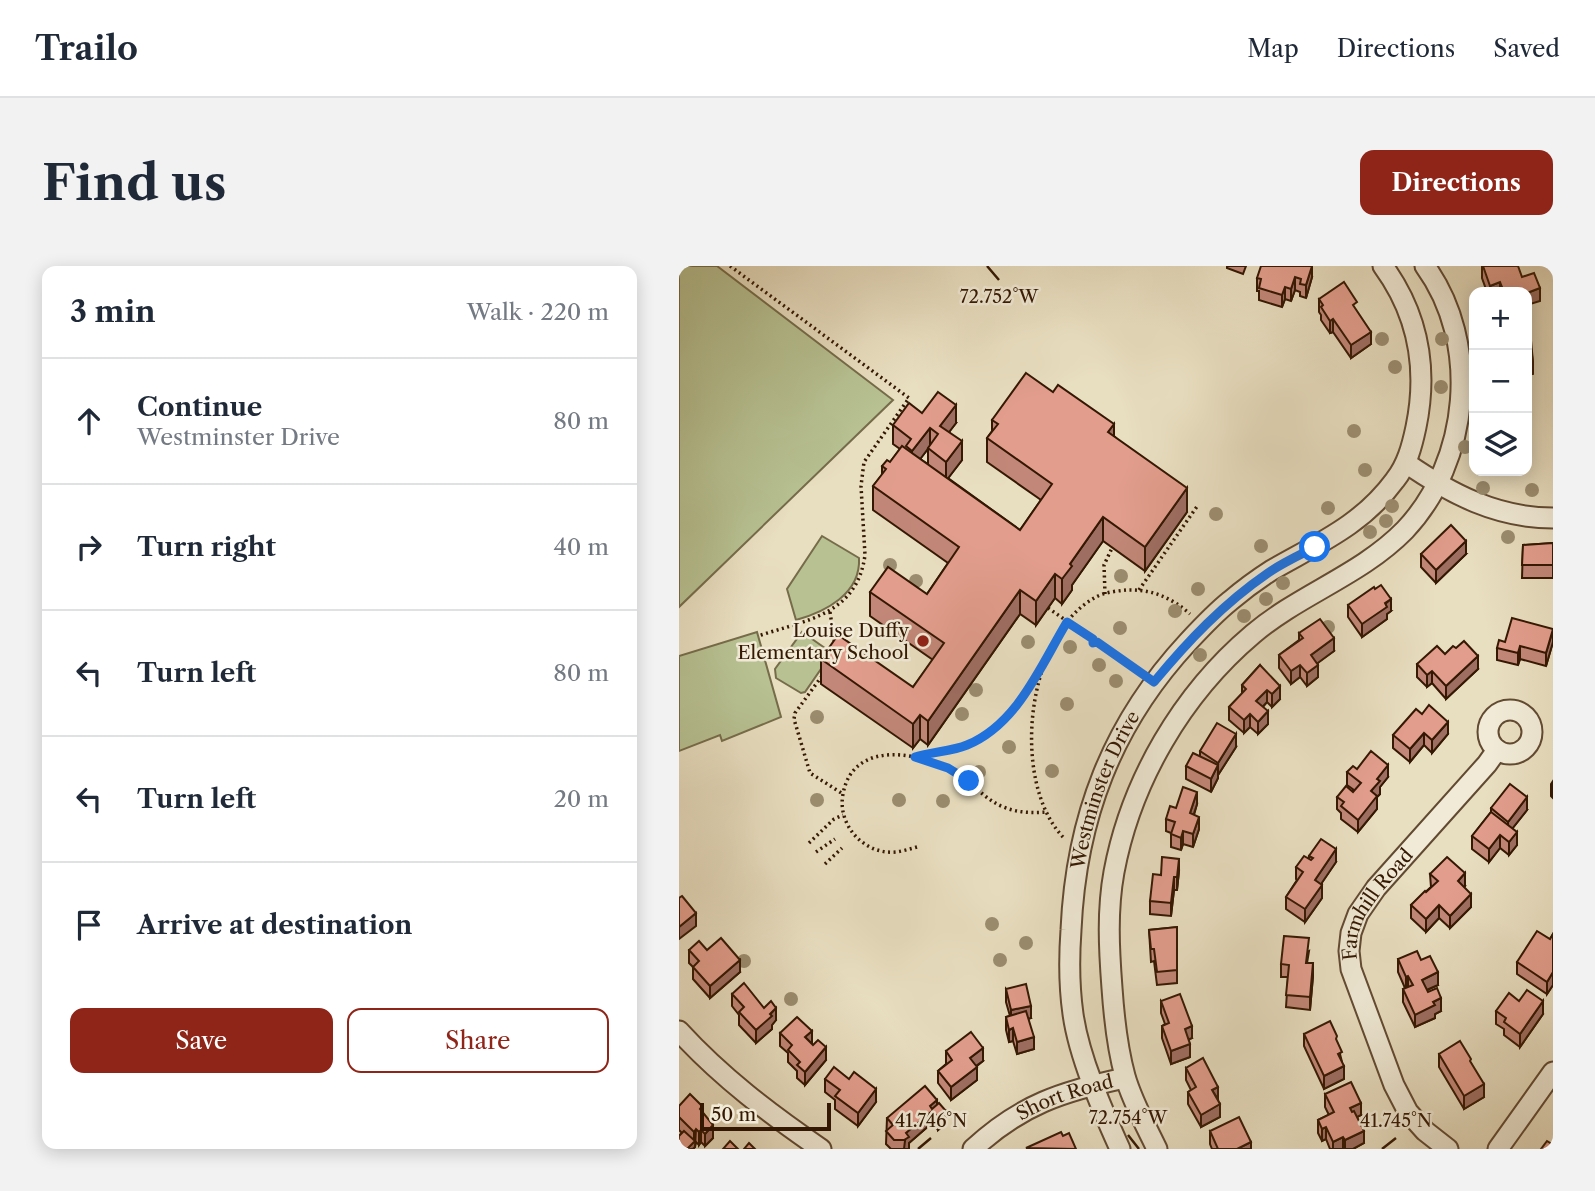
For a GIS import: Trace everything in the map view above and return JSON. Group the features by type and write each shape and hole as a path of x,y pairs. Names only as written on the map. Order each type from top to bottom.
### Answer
{"street":[{"name":"Westminster Drive","path":"1120,1149 1093,1085 1073,1017 1069,970 1072,912 1084,829 1104,769 1126,726 1154,682 1202,627 1228,602 1270,571 1341,532 1384,495 1406,463 1421,405 1421,360 1415,330 1404,299 1383,266"},
{"name":"Westminster Drive","path":"1157,1149 1125,1078 1115,1030 1108,925 1114,873 1126,819 1148,769 1185,707 1228,656 1297,601 1354,571 1391,543 1407,527 1437,485 1452,447 1461,382 1453,322 1446,300 1425,266"},
{"path":"1406,463 1437,485 1489,508 1511,514 1553,519"},
{"name":"Farmhill Road","path":"1448,1149 1425,1131 1408,1112 1394,1085 1351,969 1351,933 1358,914 1376,888 1497,750"},
{"path":"679,1031 708,1063 821,1149"},
{"path":"1498,1149 1553,1072"},
{"name":"Short Road","path":"973,1149 992,1131 1035,1104 1093,1085 1125,1078"}],"path":[{"path":"730,266 909,398 864,462 861,486 865,543 863,566 848,595 830,612 758,636"},
{"path":"1139,590 1198,505"},
{"path":"1105,594 1104,565 1112,548"},
{"path":"1063,837 1048,812 1037,784 1031,752 1030,725 1041,671 1051,648 1067,622 1095,597 1105,594 1139,590 1166,597 1194,618"},
{"path":"1048,608 1154,682"},
{"path":"830,612 832,641 841,651"},
{"path":"825,671 795,713 794,719 810,774 843,794"},
{"path":"915,757 963,747 983,737 1004,720 1041,671"},
{"path":"917,847 896,852 872,848 851,832 843,815 843,794 852,773 869,759 891,754 915,757 948,768 969,781 992,802 1006,808 1022,813 1048,812"},
{"path":"809,843 834,819 843,815"},
{"path":"816,852 835,839"},
{"path":"825,864 842,848"}],"green space":[{"path":"679,266 717,266 893,400 679,607"},
{"path":"822,536 859,558 858,571 854,582 839,600 796,620 787,589"},
{"path":"757,632 781,717 722,741 720,735 679,751 679,656"},
{"path":"802,632 832,653 805,692 801,693 776,678 775,669"}],"building":[{"path":"1261,266 1312,266 1306,285 1300,284 1301,279 1295,277 1291,289 1285,287 1282,295 1259,288 1261,279 1257,278"},
{"path":"1483,266 1518,266 1522,277 1534,273 1540,288 1532,291 1532,287 1502,287 1500,282 1490,286"},
{"path":"1344,282 1357,302 1353,305 1371,332 1351,345 1333,319 1330,321 1319,299"},
{"path":"1026,373 1053,392 1058,385 1114,424 1108,432 1187,488 1145,547 1103,517 1062,579 1055,574 1036,601 1020,590 928,721 920,715 913,724 821,659 838,635 913,687 944,643 870,592 888,567 927,594 959,547 873,486 886,469 882,466 887,460 890,462 902,446 1020,530 1052,484 987,438 998,424 992,420"},
{"path":"938,392 956,405 940,426 962,441 946,462 928,448 938,434 930,428 912,451 906,446 911,439 893,425 909,403 922,413"},
{"path":"1451,525 1466,541 1436,570 1421,554"},
{"path":"1553,543 1553,565 1522,565 1523,545"},
{"path":"1381,585 1391,599 1385,603 1387,607 1362,624 1348,605"},
{"path":"1512,618 1553,629 1546,653 1520,646 1518,653 1497,648 1499,640 1505,642"},
{"path":"1320,619 1334,638 1311,655 1318,665 1307,673 1300,665 1291,671 1279,655 1303,638 1299,633"},
{"path":"1464,641 1478,656 1446,686 1432,671 1427,675 1417,664 1437,646 1445,654"},
{"path":"1260,665 1280,686 1272,694 1267,690 1256,701 1268,711 1258,722 1250,714 1244,720 1229,707 1246,689 1242,685"},
{"path":"1429,705 1448,722 1432,740 1424,733 1410,749 1393,735 1416,709 1422,714"},
{"path":"1217,723 1236,734 1218,763 1200,751"},
{"path":"1371,751 1388,765 1371,791 1377,796 1358,820 1341,806 1344,802 1337,797 1346,786 1353,792 1361,783 1347,772 1353,766 1357,769"},
{"path":"1193,753 1218,765 1211,779 1186,766"},
{"path":"1510,784 1527,797 1508,822 1491,808"},
{"path":"1183,787 1197,792 1190,813 1199,817 1193,834 1183,831 1181,838 1171,834 1175,822 1166,819 1170,806 1176,808"},
{"path":"1491,812 1517,832 1509,842 1500,835 1489,849 1472,836"},
{"path":"1321,839 1336,849 1315,880 1322,885 1305,909 1286,897 1303,872 1296,867 1304,856 1311,860 1313,858 1309,856"},
{"path":"1162,857 1179,859 1171,903 1150,901 1153,874 1161,875"},
{"path":"1447,857 1465,873 1458,881 1471,894 1450,916 1439,905 1426,919 1411,905 1438,881 1430,874"},
{"path":"682,896 696,913 679,927 679,898"},
{"path":"1177,927 1177,970 1157,972 1149,930"},
{"path":"1537,931 1550,939 1553,934 1553,972 1547,982 1517,962"},
{"path":"1284,936 1309,938 1306,963 1313,963 1310,997 1286,995 1289,965 1281,964"},
{"path":"721,938 740,960 710,986 693,967 699,961 689,950 699,941 707,950"},
{"path":"1417,951 1421,960 1430,956 1438,972 1422,980 1428,992 1437,988 1441,998 1433,1002 1435,1005 1415,1015 1403,989 1413,985 1398,959"},
{"path":"744,983 764,1008 771,1001 776,1008 770,1014 772,1016 756,1030 739,1012 744,1007 732,994"},
{"path":"1026,984 1031,1006 1011,1010 1006,989"},
{"path":"1527,990 1543,1001 1520,1034 1504,1022 1506,1018 1496,1011 1509,993 1519,1001"},
{"path":"1180,994 1192,1026 1185,1029 1190,1044 1171,1051 1162,1026 1169,1023 1161,1001"},
{"path":"1026,1011 1034,1037 1017,1042 1013,1028 1009,1030 1006,1017"},
{"path":"797,1017 812,1031 805,1037 813,1045 818,1040 826,1047 805,1072 797,1065 800,1062 788,1050 792,1045 780,1033"},
{"path":"1330,1021 1342,1052 1338,1054 1344,1066 1324,1076 1304,1034"},
{"path":"971,1032 983,1048 970,1058 977,1067 951,1087 938,1071 952,1060 946,1051"},
{"path":"1460,1041 1484,1084 1464,1096 1439,1054"},
{"path":"1203,1058 1218,1087 1212,1090 1220,1104 1201,1115 1188,1092 1196,1087 1186,1068"},
{"path":"834,1067 849,1079 854,1072 876,1089 858,1113 835,1096 840,1090 825,1079"},
{"path":"1351,1082 1361,1103 1350,1108 1364,1131 1345,1140 1343,1137 1333,1142 1326,1127 1322,1129 1318,1120 1334,1112 1325,1094"},
{"path":"925,1086 937,1100 930,1106 932,1109 939,1103 946,1111 938,1117 932,1111 906,1133 909,1137 894,1140 886,1131 893,1125 887,1118"},
{"path":"690,1094 702,1106 700,1109 713,1125 705,1134 696,1129 694,1132 679,1117 679,1106"},
{"path":"1239,1117 1251,1142 1237,1149 1218,1149 1210,1131"},
{"path":"684,1131 695,1141 687,1149 679,1146 679,1136"},
{"path":"1061,1132 1063,1136 1069,1133 1076,1149 1026,1148"},
{"path":"730,1141 738,1149 723,1149"},
{"path":"1547,1141 1552,1144 1553,1142 1553,1149 1541,1149"},
{"path":"749,1143 755,1149 744,1149"}],"place":[{"name":"Louise Duffy Elementary School","path":"923,641"}],"route":[{"path":"969,781 948,768 915,757 963,747 992,731 1004,720 1041,671 1067,622 1093,639 1093,643 1097,642 1154,682 1174,657 1228,602 1270,571 1315,547"}]}
